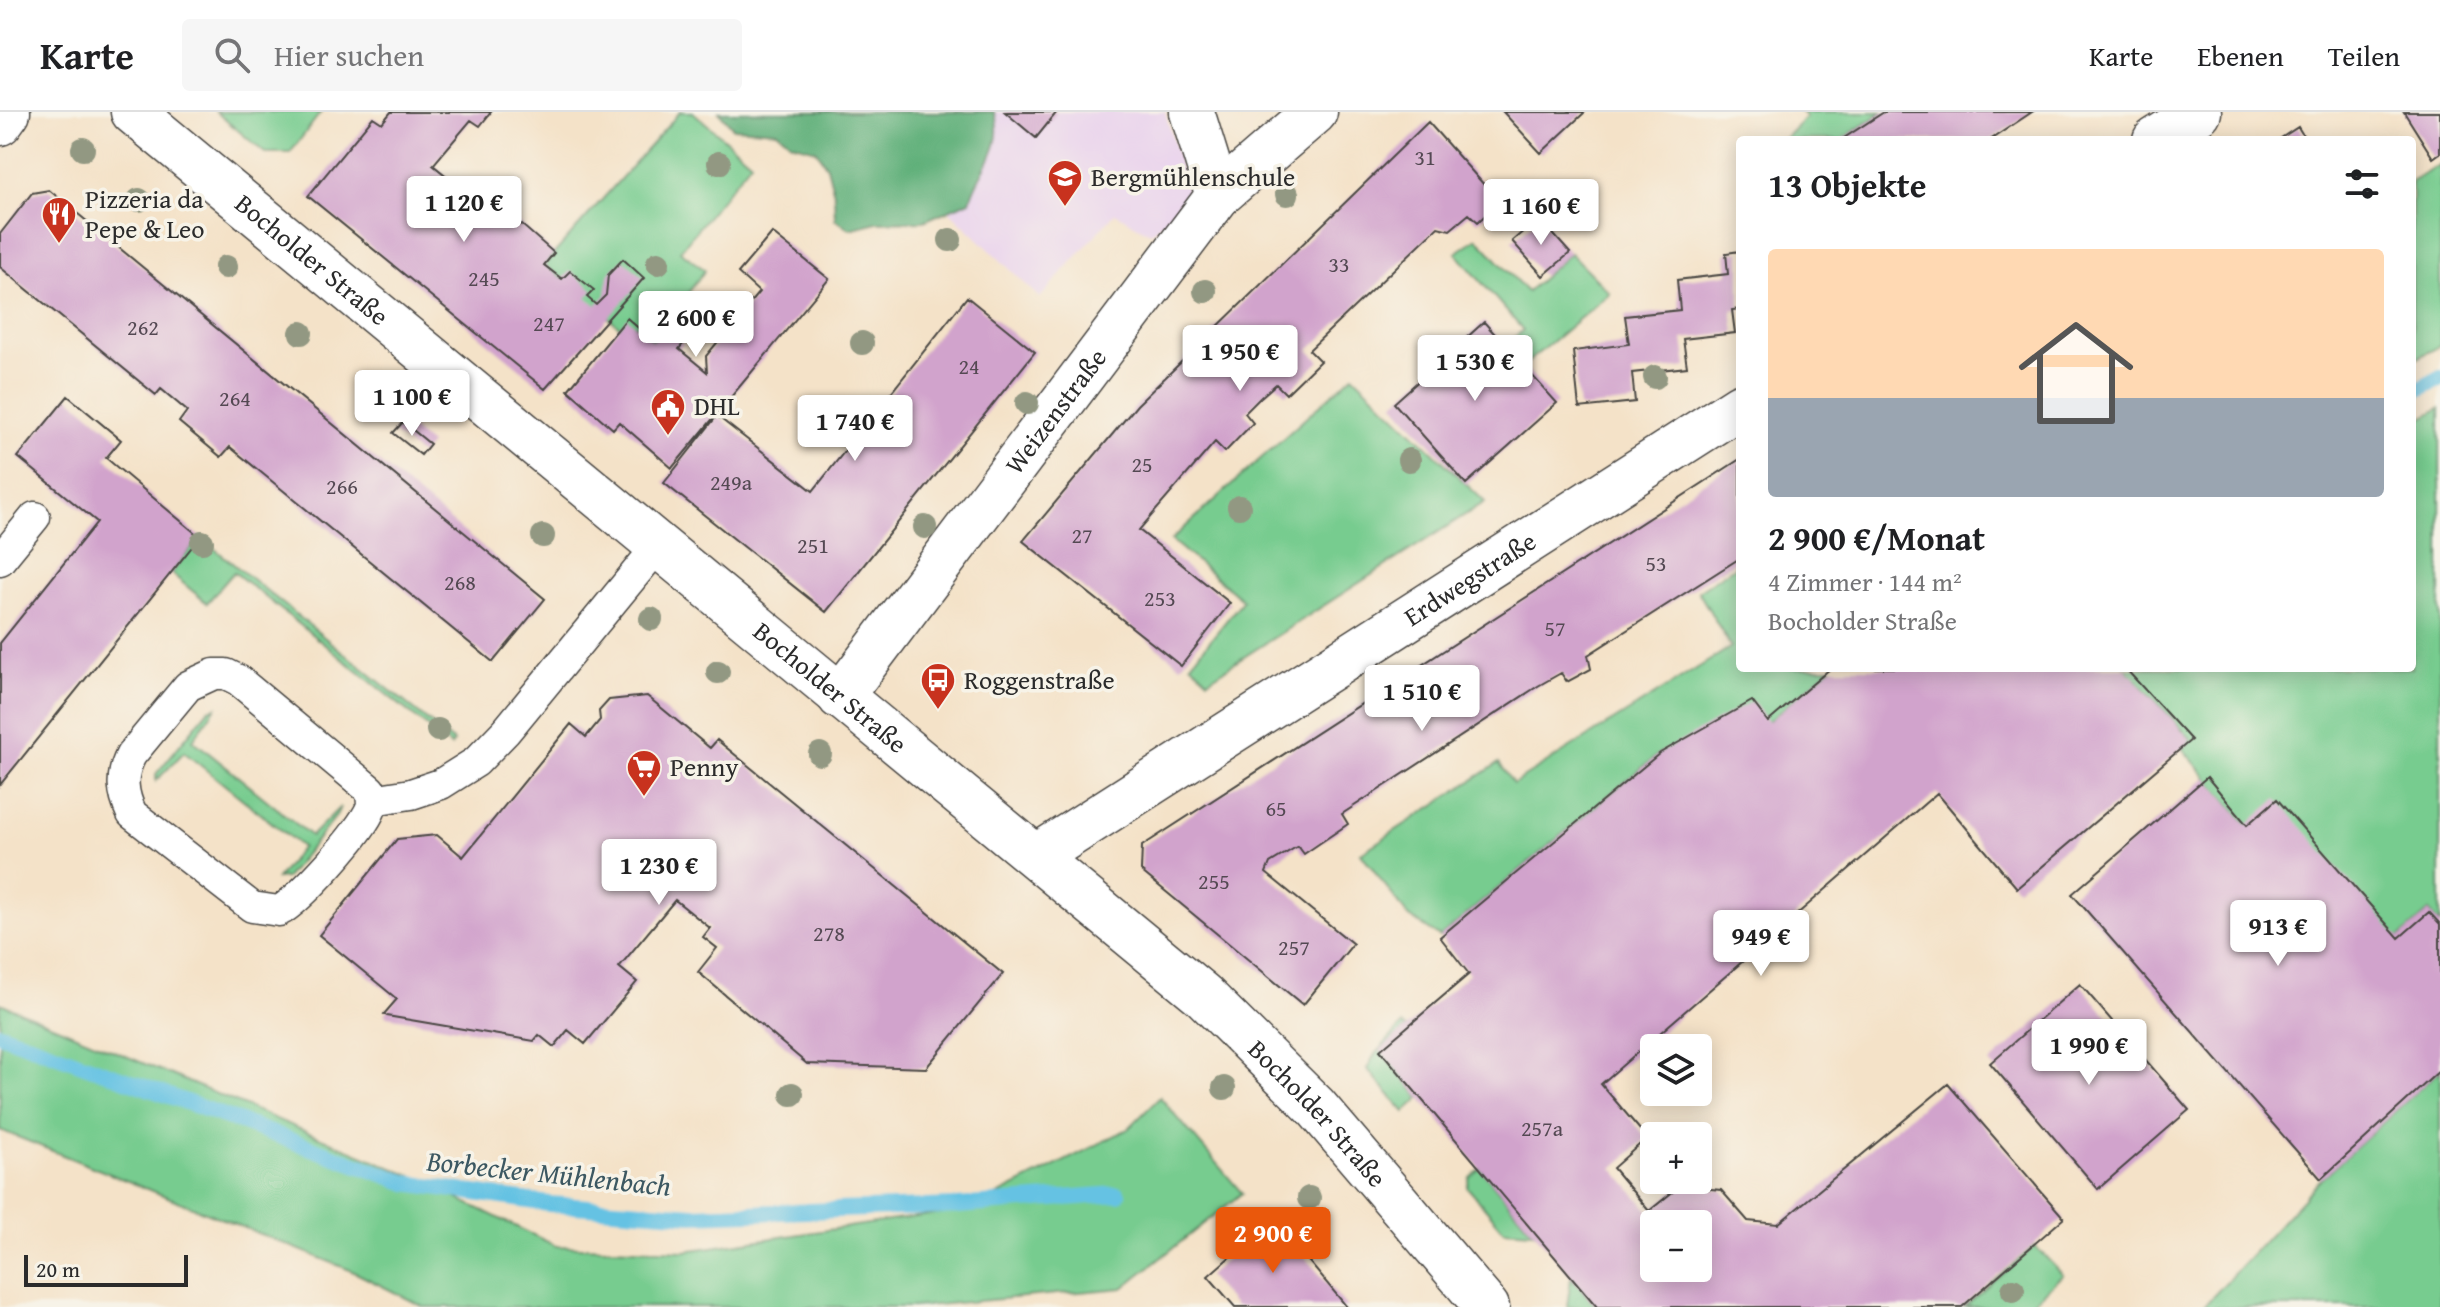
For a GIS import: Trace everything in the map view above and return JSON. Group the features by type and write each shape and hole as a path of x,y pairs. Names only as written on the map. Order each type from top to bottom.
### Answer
{"main road":[{"path":"0,123 8,112"},
{"name":"Bocholder Straße","path":"133,112 840,697 1037,856 1252,1040 1316,1107 1487,1307"},
{"path":"1192,112 1218,196"},
{"name":"Weizenstraße","path":"840,697 1218,196 1315,112"},
{"path":"2161,136 2199,112"},
{"name":"Erdwegstraße","path":"1037,856 1736,409"}],"lane":[{"path":"0,560 35,517"},
{"path":"372,800 411,794 441,784 476,762 506,731 658,546"},
{"path":"226,674 238,680 363,782 372,800 365,819 301,896 279,911 265,911 252,907 132,814 125,800 123,783 125,767 131,755 188,686 199,678 226,674"}],"shaded area":[{"name":"Bergmühlenschule","path":"846,112 1165,112 1191,203 1150,233 1115,213 1040,298"}],"green space":[{"path":"216,112 321,112 290,153 265,153"},
{"path":"680,112 693,112 751,162 680,251 705,270 653,341 637,325 620,327 544,265"},
{"path":"719,112 994,112 997,137 970,201 924,221 877,222 850,229 835,219 834,194 827,167 816,150 791,143 777,131 733,128"},
{"path":"1801,112 1882,112 1847,136 1787,136 1806,117"},
{"path":"2440,164 2440,346 2416,359 2416,179"},
{"path":"1477,238 1527,292 1570,253 1610,293 1523,366 1505,346 1523,330 1456,253"},
{"path":"1353,375 1485,502 1208,680 1191,664 1243,600 1171,540"},
{"path":"2440,408 2440,924 2429,912 2399,938 2247,825 2182,748 2191,739 2129,672 2416,672 2416,422"},
{"path":"200,537 454,742 451,746 234,572 207,603 171,573"},
{"path":"1736,566 1736,672 1826,672 1768,722 1660,753 1440,937 1408,916 1361,853 1499,763 1513,784 1731,647 1698,591"},
{"path":"216,707 193,740 311,836 340,807 337,815 286,878 277,879 302,847 184,752 156,781 156,774 209,709"},
{"path":"0,1003 407,1174 556,1246 685,1251 970,1209 1128,1129 1160,1097 1242,1193 1123,1288 913,1307 424,1307 350,1270 0,1130"},
{"path":"1402,1025 1406,1028 1381,1050 1420,1098 1405,1112 1367,1069 1375,1054"},
{"path":"2440,1070 2440,1307 2203,1307 2321,1179"},
{"path":"1480,1168 1533,1232 1504,1230 1467,1187 1470,1177"},
{"path":"2035,1246 2063,1275 2027,1307 1965,1307"},
{"path":"1571,1277 1597,1307 1567,1307"}],"building":[{"path":"391,112 491,112 480,126 471,120 433,165 491,212 497,203 554,253 544,265 562,279 570,271 594,290 587,297 596,305 606,295 608,275 623,259 644,278 545,389 308,196 373,117 382,123"},
{"path":"1005,112 1057,112 1036,138"},
{"path":"1503,112 1585,112 1541,153"},
{"path":"1884,112 2032,112 1996,136 1847,136"},
{"path":"2404,112 2440,112 2440,153 2433,158"},
{"path":"1428,122 1494,196 1494,207 1478,222 1469,214 1450,230 1438,227 1309,350 1320,361 1286,394 1276,384 1261,397 1245,413 1253,423 1225,452 1215,442 1139,530 1230,603 1181,666 1023,541 1137,405"},
{"path":"2298,127 2304,136 2284,136"},
{"path":"49,190 545,599 493,662 230,447 221,457 179,422 187,411 161,389 156,395 0,267 0,234 32,193"},
{"path":"1539,218 1570,253 1543,276 1512,241"},
{"path":"772,233 829,279 672,468 619,422 613,429 568,390 627,318 653,341 664,328 683,344 679,349 707,372 706,356 759,292 738,273"},
{"path":"1736,252 1736,310 1732,310 1735,333 1683,339 1687,367 1632,373 1635,402 1579,408 1573,351 1629,344 1625,316 1680,310 1677,280 1728,274 1726,253"},
{"path":"967,297 1035,352 826,612 664,483 717,416 813,491"},
{"path":"1484,322 1557,403 1466,484 1394,403"},
{"path":"68,396 121,440 106,458 200,537 0,785 0,643 97,522 18,457"},
{"path":"403,422 430,444 421,455 393,433"},
{"path":"1736,462 1736,561 1588,655 1591,669 1567,682 1561,673 1538,686 1342,814 1348,824 1304,854 1298,846 1270,863 1266,873 1353,944 1303,1005 1141,871 1142,846"},
{"path":"1826,672 2129,672 2191,740 2017,888 1937,793 1659,1034 1640,1034 1640,1050 1601,1084 1640,1130 1640,1144 1613,1168 1648,1210 1640,1210 1640,1282 1712,1282 1712,1210 1650,1210 1670,1194 1712,1194 1712,1189 1721,1190 1748,1221 1778,1224 1948,1084 2064,1218 1962,1307 1597,1307 1380,1050 1469,974 1440,937 1660,753 1752,701 1768,722"},
{"path":"647,696 710,748 717,740 1003,974 926,1068 807,1064 698,972 717,948 703,937 710,928 675,900 619,967 637,982 585,1044 568,1030 554,1047 539,1035 534,1041 387,1016 384,1014 397,999 319,935 397,839 437,835 463,857 571,724 586,737 600,720 599,711 609,700"},
{"path":"2207,777 2247,825 2277,799 2399,938 2429,912 2440,924 2440,1070 2321,1179 2072,894"},
{"path":"2080,984 2189,1110 2098,1189 1990,1063"},
{"path":"1273,1219 1347,1307 1235,1307 1208,1276"}],"waterway":[{"name":"Borbecker Mühlenbach","path":"2416,391 2440,378"},
{"name":"Borbecker Mühlenbach","path":"0,1034 407,1183 549,1204 692,1215 957,1206 1118,1194"}],"place":[{"name":"Bergmühlenschule","path":"1065,208"},
{"name":"Pizzeria da Pepe & Leo","path":"59,245"},
{"name":"DHL","path":"668,437"},
{"name":"Roggenstraße","path":"938,711"},
{"name":"Penny","path":"644,798"}]}
